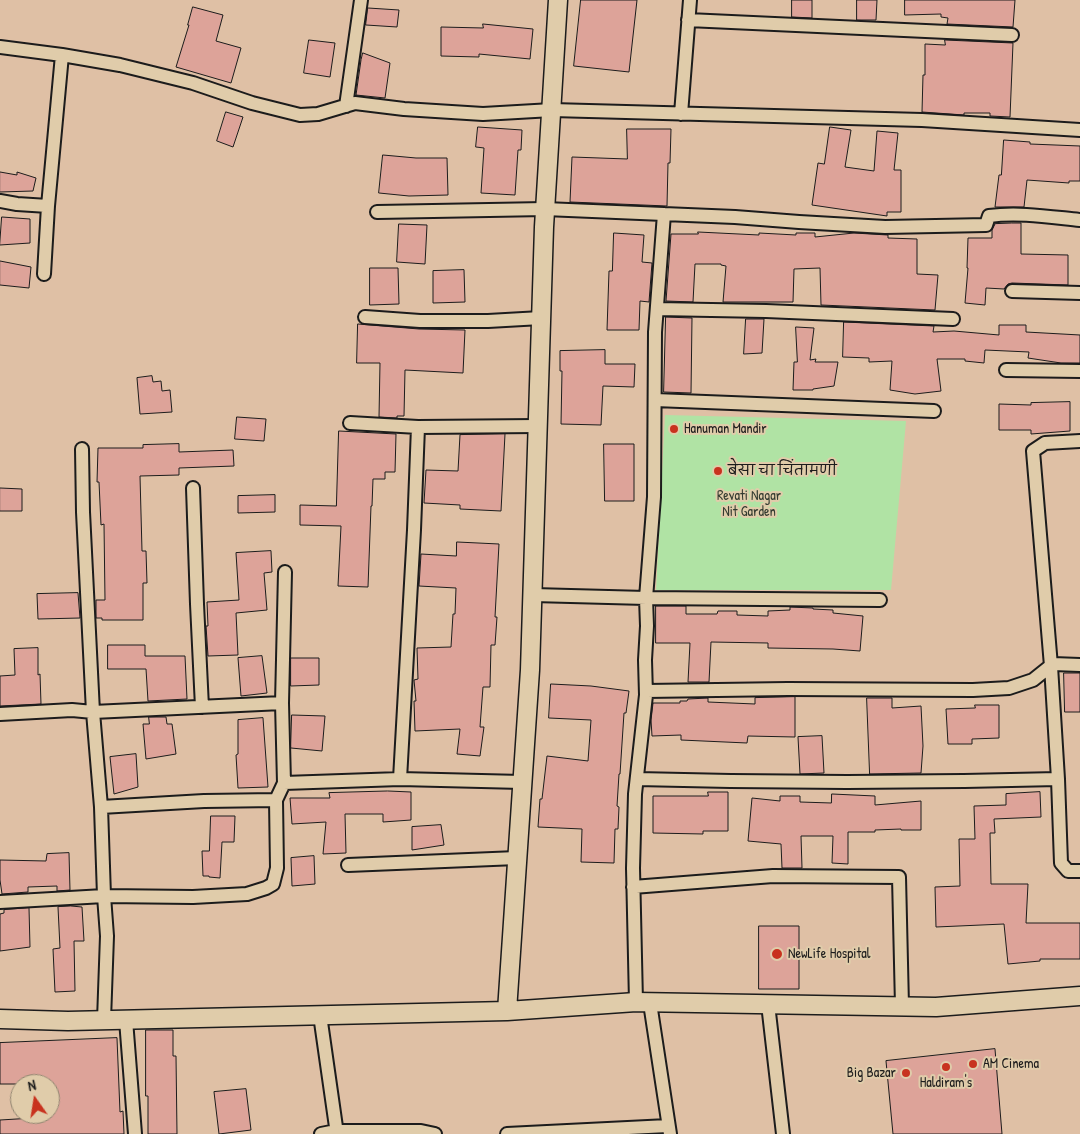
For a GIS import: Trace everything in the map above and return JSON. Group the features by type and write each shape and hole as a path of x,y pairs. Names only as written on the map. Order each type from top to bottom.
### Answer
{"street":[{"path":"346,106 361,0"},
{"path":"507,1011 530,670 545,209 558,0"},
{"path":"681,114 690,0"},
{"path":"688,20 1012,35"},
{"path":"0,47 120,65 300,115 318,114 355,103 404,109 483,114 552,110 922,120 1080,130"},
{"path":"44,274 48,206 62,55"},
{"path":"0,201 48,206"},
{"path":"377,212 545,209 735,217 885,227 986,225 989,216 1023,214 1080,220"},
{"path":"507,1134 669,1130 643,1003 632,868 636,779 646,691 646,598 654,497 655,332 664,214"},
{"path":"1012,291 1080,293"},
{"path":"657,309 766,311 953,319"},
{"path":"365,318 420,322 541,318"},
{"path":"1006,370 1080,371"},
{"path":"655,400 934,411"},
{"path":"350,423 418,427 538,426"},
{"path":"400,780 418,427"},
{"path":"1080,441 1046,443 1033,451 1051,666 1061,864 1068,871 1080,871"},
{"path":"82,449 83,512 93,712 101,807 107,936 104,1020"},
{"path":"193,488 202,707"},
{"path":"0,902 104,896 193,897 247,894 273,884 277,868 276,800 284,783 282,703 285,572"},
{"path":"532,595 880,600"},
{"path":"646,691 788,689 973,690 1009,688 1033,680 1053,664 1080,664"},
{"path":"0,714 72,710 93,712 282,703"},
{"path":"636,779 872,782 1058,779"},
{"path":"284,783 400,780 522,782"},
{"path":"101,807 204,801 276,800"},
{"path":"348,865 517,858"},
{"path":"633,887 772,876 899,878 902,1006"},
{"path":"0,1019 68,1021 507,1011 643,1003 936,1007 1080,996"},
{"path":"768,1004 783,1134"},
{"path":"320,1015 337,1132"},
{"path":"126,1020 135,1134"},
{"path":"321,1134 337,1132 421,1131 435,1134"}],"green space":[{"name":"Revati Nagar Nit Garden","path":"665,415 906,421 891,590 656,590"}],"building":[{"path":"581,0 637,0 629,72 574,66"},
{"path":"792,0 812,0 812,18 792,17"},
{"path":"857,0 877,0 876,20 857,20"},
{"path":"905,0 1015,0 1013,27 947,24 948,18 941,17 941,14 905,15"},
{"path":"193,7 223,15 216,41 241,48 231,83 176,67"},
{"path":"368,8 399,10 397,27 366,25"},
{"path":"483,24 533,29 530,59 479,54 479,57 441,56 441,27 483,28"},
{"path":"309,40 335,43 330,77 304,73"},
{"path":"945,40 1013,43 1010,117 990,116 990,113 964,113 964,115 922,112 925,44 945,45"},
{"path":"363,53 390,63 385,98 356,95"},
{"path":"226,112 243,117 233,147 217,141"},
{"path":"478,127 522,130 521,150 518,150 515,195 481,193 484,148 476,147"},
{"path":"830,127 851,130 845,167 874,171 877,131 898,133 894,170 901,170 901,212 887,212 887,216 812,205 818,163 824,164"},
{"path":"627,129 671,129 667,206 570,202 572,157 627,159"},
{"path":"1004,140 1030,142 1030,144 1080,146 1080,181 1069,181 1069,183 1027,180 1024,207 995,207 999,175 1001,175"},
{"path":"383,155 447,158 448,195 409,196 379,193"},
{"path":"0,172 17,175 17,172 36,178 33,191 0,192"},
{"path":"2,217 30,219 30,243 0,245"},
{"path":"1021,223 1021,254 1068,255 1068,285 1012,283 1008,284 1004,289 986,288 985,305 965,303 968,238 992,238 992,230 995,224"},
{"path":"399,224 427,225 425,264 397,262"},
{"path":"698,232 759,235 759,233 796,235 796,233 815,233 815,237 854,233 888,235 888,238 917,239 917,274 938,275 935,310 821,305 820,268 794,269 793,302 723,302 726,266 721,264 695,264 693,302 666,301 671,234 698,234"},
{"path":"614,233 644,235 642,262 652,263 649,302 640,301 639,330 607,330 609,271 612,271"},
{"path":"0,261 31,267 29,288 0,285"},
{"path":"370,268 398,268 399,304 370,305"},
{"path":"464,270 465,302 433,303 433,271"},
{"path":"666,317 692,318 691,393 664,392"},
{"path":"746,319 764,319 762,353 744,354"},
{"path":"844,322 934,326 933,332 954,331 999,335 999,325 1026,325 1026,332 1080,335 1080,363 1061,363 1028,358 1029,352 985,350 984,363 965,361 965,359 937,359 941,391 915,394 890,390 892,361 869,362 869,358 843,357"},
{"path":"358,324 419,329 465,330 463,373 405,370 404,416 397,416 397,418 379,417 380,363 357,363"},
{"path":"796,327 814,328 810,360 816,359 815,362 838,362 834,386 813,390 793,390 794,362 797,362"},
{"path":"605,350 605,364 635,364 634,387 603,386 601,425 561,424 562,371 560,371 560,351"},
{"path":"152,376 153,382 161,381 162,391 170,390 172,412 140,414 137,378"},
{"path":"1070,402 1070,431 1031,434 1031,430 999,430 999,404 1031,405 1031,403"},
{"path":"237,417 266,419 264,441 235,439"},
{"path":"339,431 396,434 395,472 385,472 385,479 373,479 368,587 338,586 341,526 300,525 300,505 336,506"},
{"path":"505,434 501,511 460,509 460,505 424,503 426,470 458,471 460,435"},
{"path":"179,444 179,452 233,450 234,466 179,468 179,475 140,476 142,551 146,551 147,583 143,583 143,620 102,620 102,618 96,618 96,600 105,600 104,524 101,525 99,482 97,482 98,448 143,448 143,445"},
{"path":"604,444 634,444 634,501 605,501"},
{"path":"0,488 22,489 22,511 0,511"},
{"path":"275,495 275,512 238,513 238,496"},
{"path":"457,542 499,544 495,645 491,645 490,687 483,687 480,727 484,727 480,756 457,754 460,729 415,731 414,701 416,701 414,680 418,679 417,648 451,647 456,588 419,586 421,554 456,556"},
{"path":"271,551 272,572 264,573 267,610 236,613 238,655 208,656 207,602 239,600 236,553"},
{"path":"78,593 80,618 38,619 37,594"},
{"path":"656,606 686,606 686,614 717,614 718,611 737,611 737,615 768,616 768,611 790,610 790,607 833,610 833,613 863,616 860,651 768,648 768,643 711,642 709,682 688,682 690,643 656,643"},
{"path":"108,645 145,645 145,656 185,656 187,699 148,701 146,669 108,669"},
{"path":"38,648 41,704 0,706 0,676 15,675 14,649"},
{"path":"262,656 267,693 241,696 238,658"},
{"path":"291,658 319,658 319,685 291,686"},
{"path":"1064,673 1080,673 1080,712 1065,712"},
{"path":"551,684 591,686 629,691 626,713 624,713 617,806 619,807 618,829 615,829 614,863 581,862 582,829 538,827 540,799 542,799 547,756 588,761 591,720 549,718"},
{"path":"795,697 795,737 748,736 747,743 681,740 681,735 652,736 653,703 680,703 680,701 687,701 688,699 708,698 708,702 755,704 755,698"},
{"path":"867,698 892,698 892,708 921,706 923,746 921,773 870,774"},
{"path":"975,705 999,705 999,738 972,739 972,744 948,744 946,709 975,708"},
{"path":"292,715 325,716 322,751 291,748"},
{"path":"149,717 166,717 167,724 172,724 176,754 146,759 143,724 149,724"},
{"path":"263,718 268,787 238,788 236,755 238,754 238,720"},
{"path":"822,736 824,773 800,774 798,737"},
{"path":"136,754 138,787 114,794 110,757"},
{"path":"411,792 411,820 383,822 383,814 345,814 346,853 323,854 326,822 292,824 290,798 330,798 329,793"},
{"path":"708,792 728,792 728,831 703,831 703,834 653,833 653,796 708,796"},
{"path":"1040,792 1041,817 994,819 995,833 990,833 991,884 1028,884 1026,923 1080,923 1080,959 1040,959 1040,961 1008,964 1004,924 936,927 935,887 960,886 959,839 975,839 974,806 1006,805 1006,794"},
{"path":"832,794 875,796 875,805 921,801 921,830 901,829 875,830 875,832 848,832 848,864 832,863 833,836 801,836 802,868 782,868 781,844 748,841 752,798 780,801 780,796 800,796 800,802 831,803"},
{"path":"211,816 235,816 234,842 222,842 220,878 203,876 202,851 209,851"},
{"path":"441,825 444,845 412,850 412,827"},
{"path":"69,853 70,890 57,891 57,886 28,887 28,892 2,894 0,860 46,861 47,854"},
{"path":"314,856 315,884 292,886 291,858"},
{"path":"58,907 82,907 84,941 74,941 75,991 55,992 53,949 60,948"},
{"path":"29,908 30,947 0,951 0,914 4,913 4,910"},
{"path":"759,926 799,926 799,989 759,989"},
{"path":"146,1030 173,1030 173,1056 176,1056 177,1134 148,1134"},
{"path":"117,1038 120,1112 123,1111 124,1134 0,1134 0,1120 10,1119 10,1124 60,1124 60,1074 10,1074 10,1084 0,1084 0,1043"},
{"path":"995,1049 1002,1134 893,1134 886,1061"},
{"path":"246,1089 251,1130 219,1134 214,1092"}],"place":[{"name":"Hanuman Mandir","path":"674,429"},
{"name":"बेसा चा चिंतामणी","path":"718,471"},
{"name":"NewLife Hospital","path":"777,954"},
{"name":"AM Cinema","path":"973,1064"},
{"name":"Haldiram's","path":"946,1067"},
{"name":"Big Bazar","path":"906,1073"}]}
